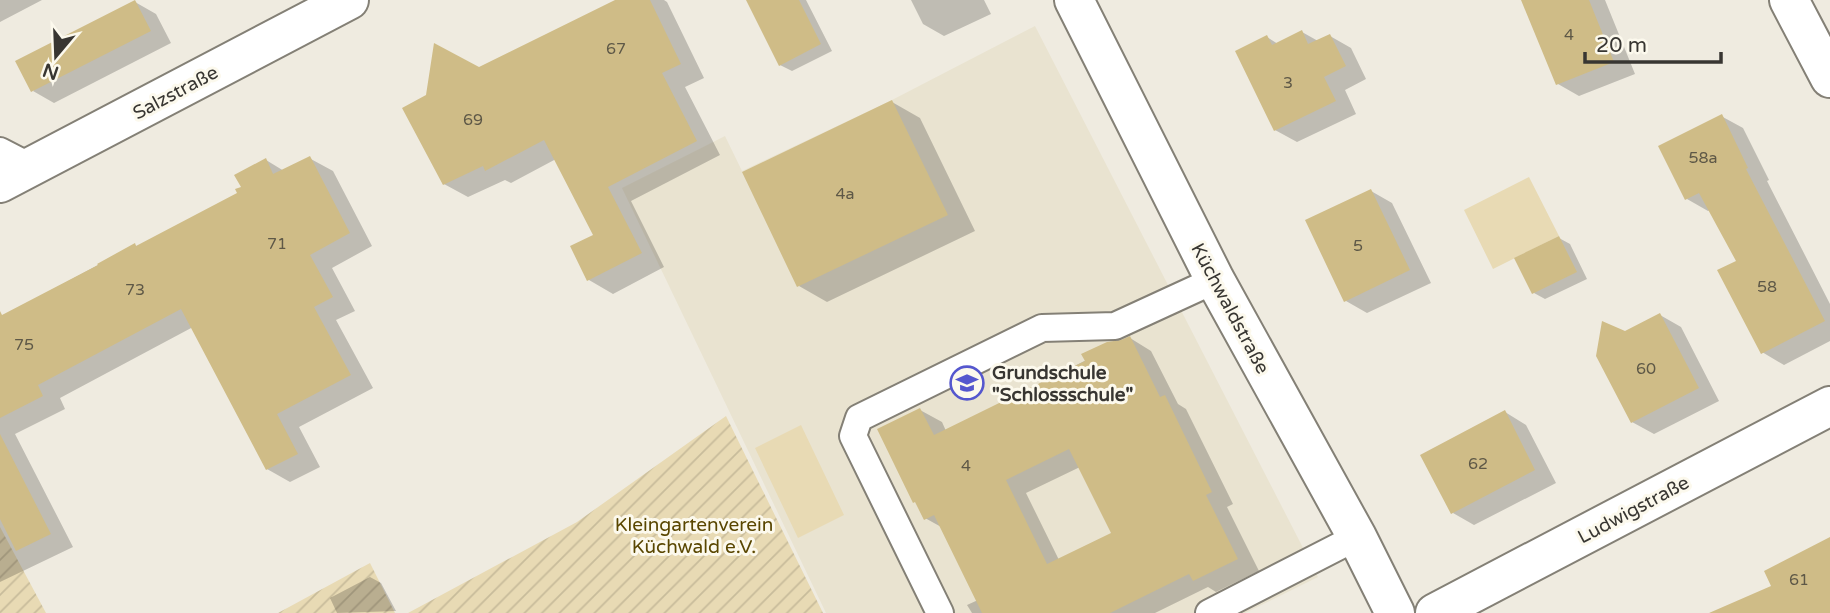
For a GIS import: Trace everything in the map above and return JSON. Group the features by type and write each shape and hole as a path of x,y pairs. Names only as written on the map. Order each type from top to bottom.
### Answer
{"street":[{"name":"Salzstraße","path":"10,167 349,0"},
{"name":"Küchwaldstraße","path":"1074,0 1214,280 1357,537 1395,613"},
{"path":"1789,0 1830,78"},
{"name":"Ludwigstraße","path":"1435,613 1830,406"}],"lane":[{"path":"940,613 853,436 859,418 1042,328 1115,326 1214,280"},
{"path":"1209,613 1357,537"}],"shaded area":[{"name":"Grundschule \"Schlossschule\"","path":"1035,26 1318,577 1245,613 826,613 622,188 725,136 742,171 892,100"}],"green space":[{"path":"1529,177 1559,236 1493,269 1464,210"},
{"name":"Kleingartenverein Küchwald e.V.","path":"726,416 823,613 408,613 577,522"},
{"path":"801,425 844,515 798,538 755,448"},
{"path":"0,527 46,613 0,613"},
{"path":"370,563 395,613 278,613"}],"building":[{"path":"135,0 151,31 31,92 15,61"},
{"path":"615,0 650,0 681,64 662,73 697,141 608,187 642,253 587,281 570,246 593,235 544,140 485,171 483,166 443,185 402,108 426,95 434,43 479,67"},
{"path":"746,0 799,0 821,44 779,66"},
{"path":"1521,0 1589,0 1614,62 1556,85"},
{"path":"1302,30 1308,44 1330,34 1346,66 1324,77 1336,101 1274,131 1235,51 1267,35 1272,45"},
{"path":"892,100 948,215 797,287 742,172"},
{"path":"1722,114 1748,168 1746,169 1825,321 1761,354 1717,270 1736,261 1699,193 1685,200 1658,146"},
{"path":"310,156 350,233 310,255 333,297 314,307 351,375 277,414 298,454 266,470 181,309 38,385 43,396 0,418 0,311 2,315 135,243 136,246 237,193 235,189 241,187 234,175 266,158 273,174"},
{"path":"1371,189 1410,270 1344,302 1305,220"},
{"path":"1559,236 1577,272 1532,294 1514,258"},
{"path":"1660,313 1699,388 1631,423 1596,356 1602,321 1625,331"},
{"path":"1130,336 1160,397 1165,395 1212,492 1206,495 1238,559 1193,581 1189,574 1110,613 982,613 934,515 924,520 877,429 920,408 934,435 1085,361 1081,354 1107,342","holes":["1069,449 1111,533 1047,564 1006,480"]},
{"path":"1505,410 1535,470 1451,514 1420,455"},
{"path":"0,434 51,534 16,551 0,519"},
{"path":"1830,537 1830,613 1709,613 1771,586 1764,571"}],"place":[{"name":"Grundschule \"Schlossschule\"","path":"967,383"}]}
